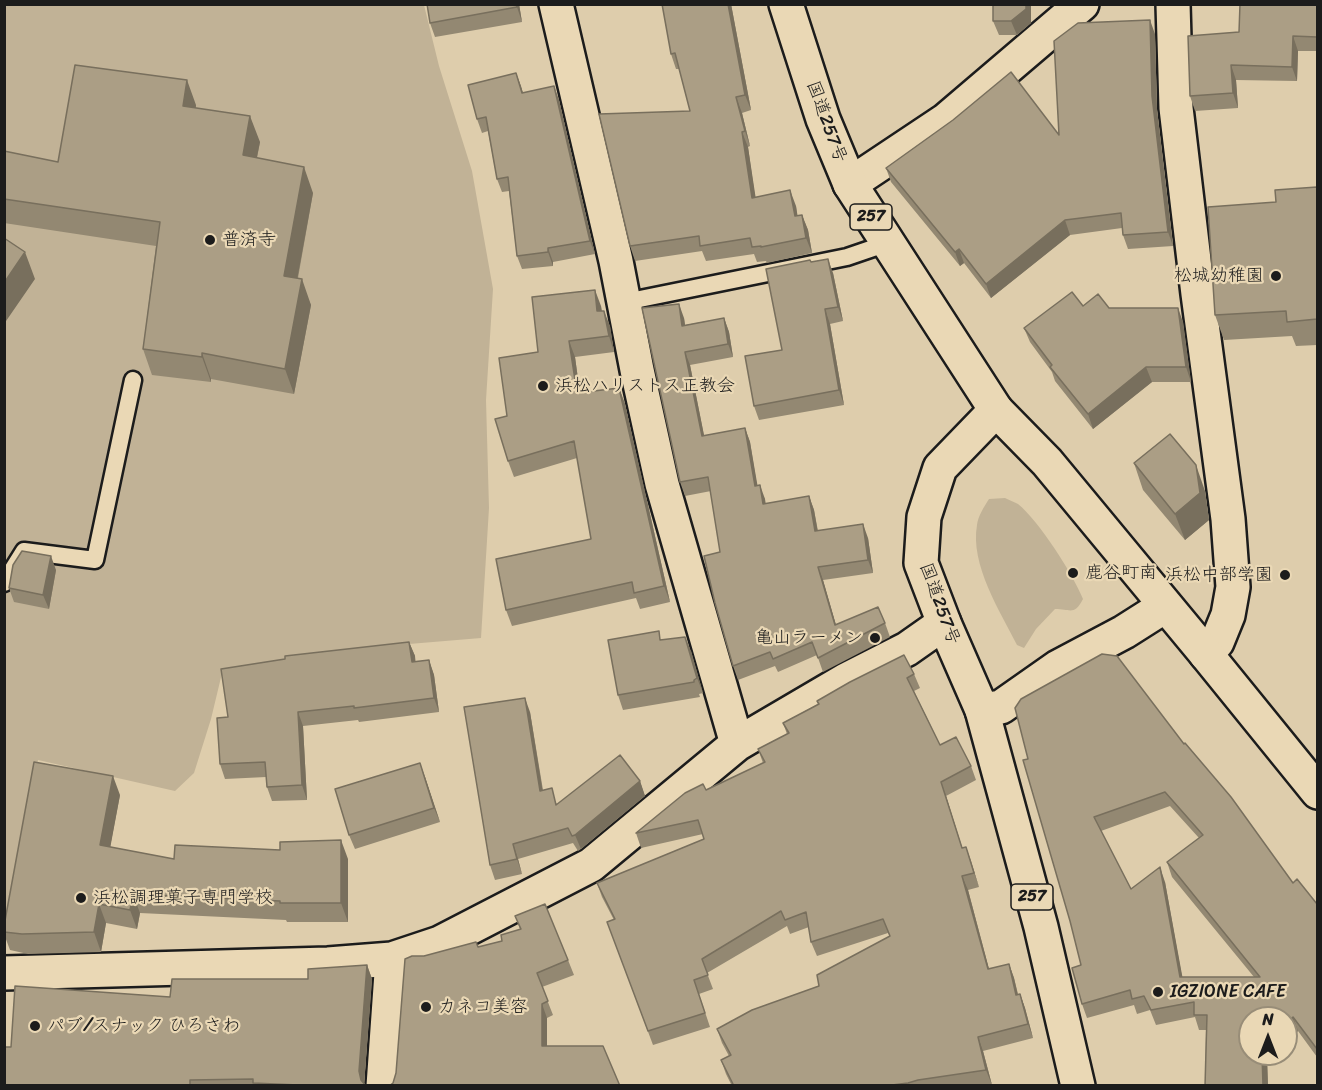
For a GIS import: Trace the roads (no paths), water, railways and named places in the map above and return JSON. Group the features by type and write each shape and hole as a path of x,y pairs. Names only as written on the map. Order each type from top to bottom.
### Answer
{"main road":[{"path":"556,4 625,302 662,484 737,744"},
{"name":"国道257号","path":"786,4 823,119 850,183 996,410 940,468 924,517 921,563 982,710 1041,927 1078,1086"},
{"path":"850,183 946,120 1082,4"},
{"path":"1173,4 1176,108 1228,519 1233,587 1228,615 1217,642 1206,654"},
{"path":"996,410 1047,462 1317,792"},
{"path":"982,710 1001,707 1058,668 1124,632 1165,606"},
{"path":"4,973 328,964 392,959 440,943 591,865 737,744 846,680 907,649 944,623"},
{"path":"383,1086 392,959"}],"lane":[{"path":"625,302 847,257 888,243"},
{"path":"4,583 24,551 95,560 133,380"}],"place":[{"name":"普済寺","path":"210,240"},
{"name":"松城幼稚園","path":"1276,276"},
{"name":"浜松ハリストス正教会","path":"543,386"},
{"name":"鹿谷町南","path":"1073,573"},
{"name":"浜松中部学園","path":"1285,575"},
{"name":"亀山ラーメン","path":"875,638"},
{"name":"浜松調理菓子専門学校","path":"81,898"},
{"name":"IGZIONE CAFE","path":"1158,992"},
{"name":"カネコ美容","path":"426,1007"},
{"name":"パブ/スナック ひろさわ","path":"35,1026"}]}
